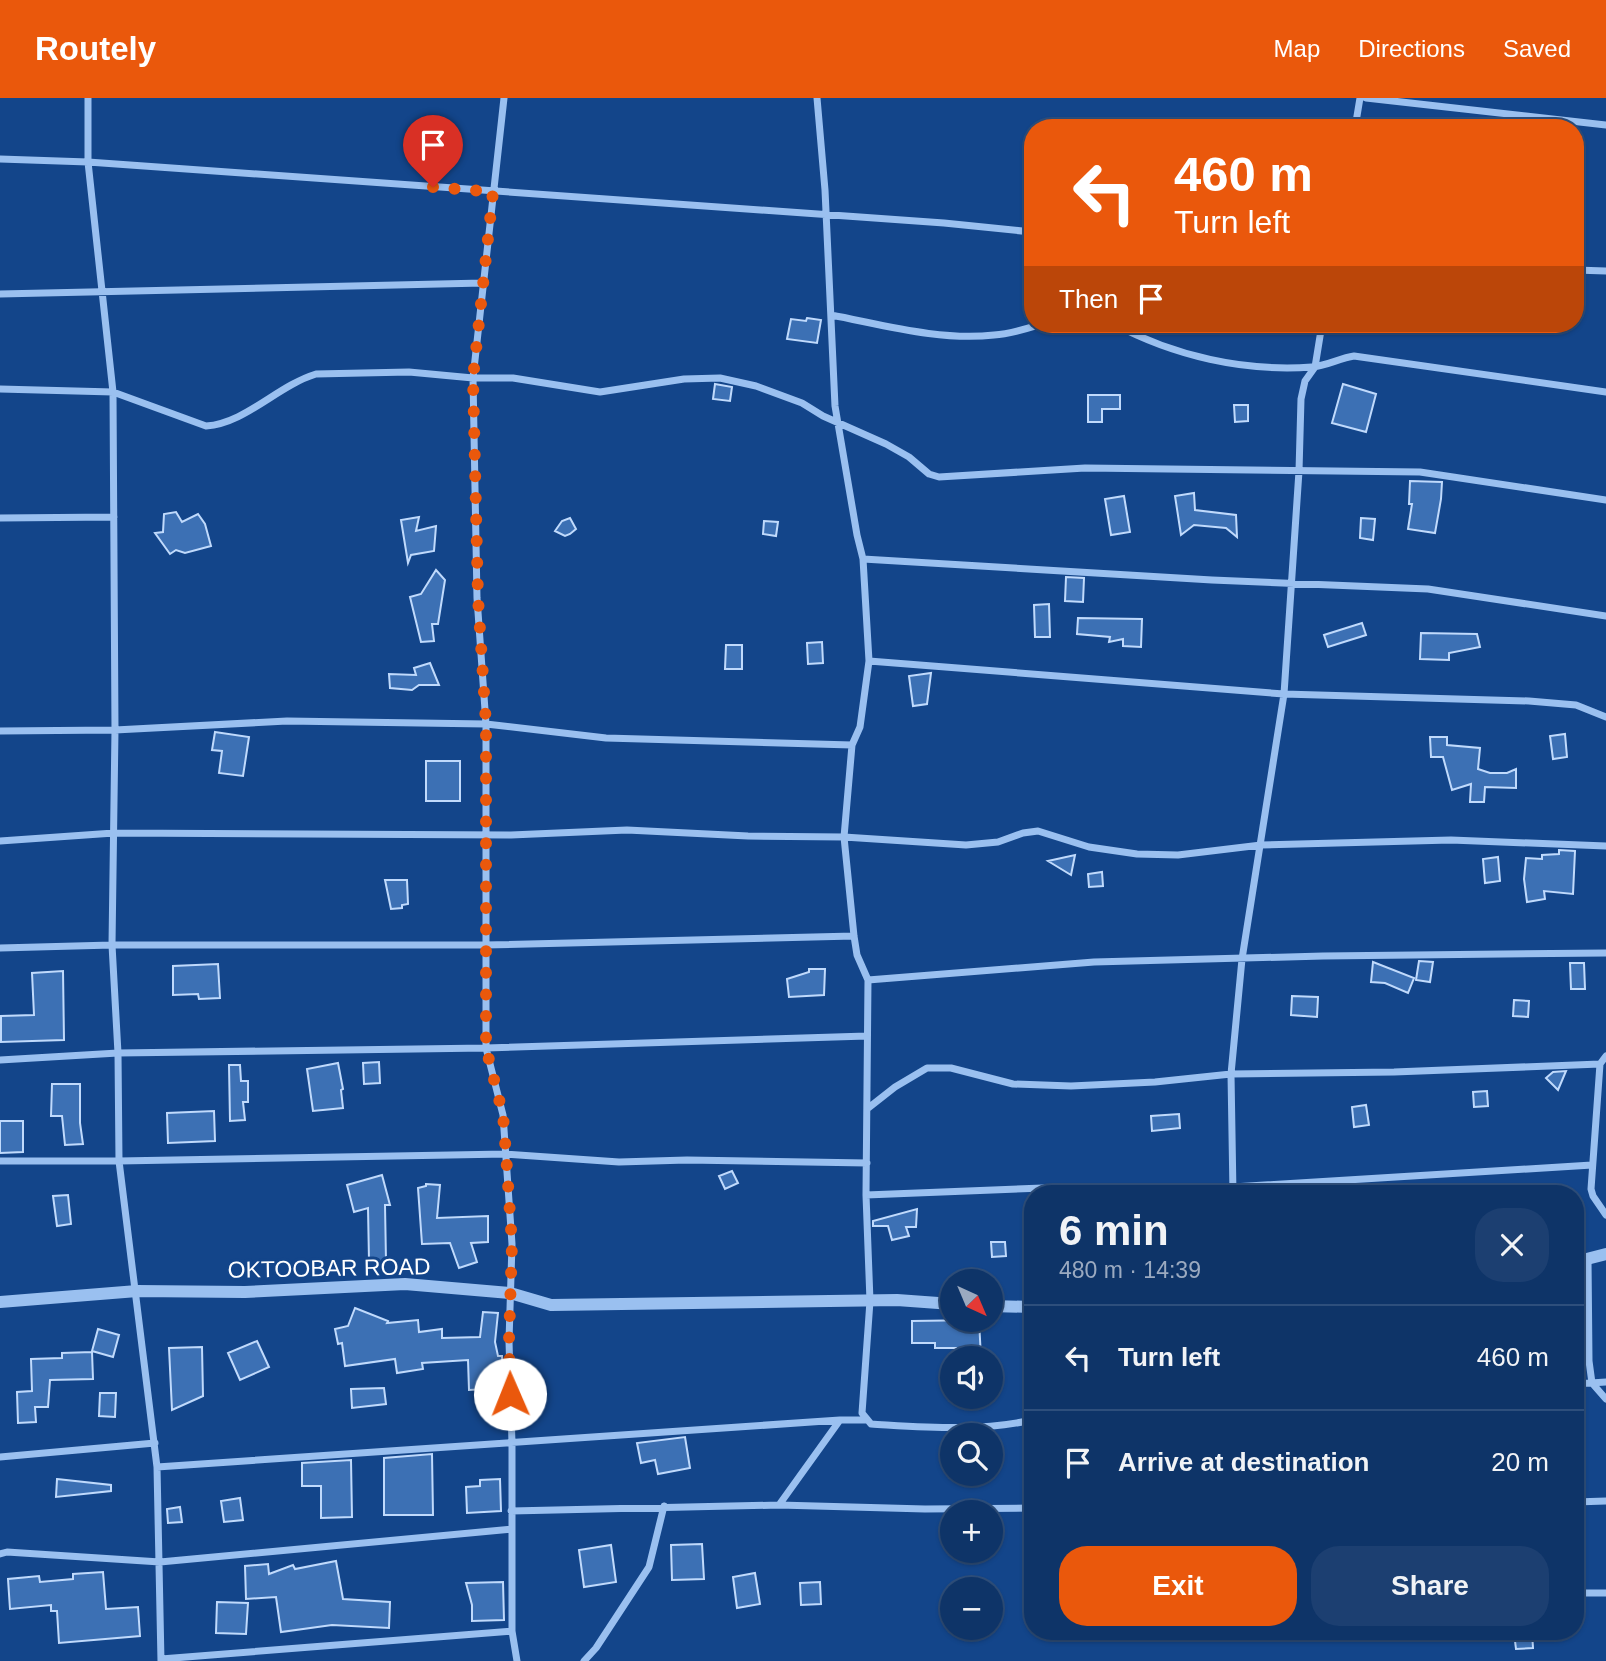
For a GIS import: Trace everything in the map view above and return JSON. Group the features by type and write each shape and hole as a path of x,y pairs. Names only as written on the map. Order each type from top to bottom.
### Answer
{"street":[{"path":"88,98 88,162 113,392 115,730 112,945 118,1053 119,1161 158,1467 161,1660 512,1631"},
{"path":"504,98 473,378 478,598 486,724 486,1048 503,1115 512,1244 509,1340 512,1631 517,1661"},
{"path":"817,98 827,214 837,421 863,559 869,661 860,727 852,745 844,837 854,936 868,980 866,1195 870,1301 862,1413 871,1424 901,1426 994,1427 1024,1421"},
{"path":"1356,119 1360,98"},
{"path":"1366,98 1553,119"},
{"path":"1584,123 1606,125"},
{"path":"0,159 88,162 827,214 1024,231"},
{"path":"1584,270 1606,271"},
{"path":"0,294 483,283"},
{"path":"831,315 939,334 992,336 1024,330"},
{"path":"1133,333 1172,351 1248,366 1315,367 1354,356 1606,392"},
{"path":"1233,1185 1231,1073 1242,959 1284,694 1299,471 1301,399 1305,381 1315,367 1321,333"},
{"path":"0,389 113,392 205,426 217,425 234,418 301,379 316,374 409,372 473,378 513,378 600,392 684,379 720,378 756,386 802,403 823,416 886,444 909,457 929,474 939,477 1085,468 1420,472 1606,500"},
{"path":"0,518 114,517"},
{"path":"863,559 1198,579 1428,589 1606,616"},
{"path":"869,661 1284,694 1529,701 1576,705 1606,717"},
{"path":"0,731 115,730 287,721 486,724 606,738 852,745"},
{"path":"0,841 114,834 511,835 626,830 844,837 966,845 998,842 1038,831 1089,847 1137,854 1178,855 1261,845 1451,840 1606,846"},
{"path":"0,948 112,945 485,945 854,936"},
{"path":"868,980 1094,962 1606,953"},
{"path":"0,1060 118,1053 486,1048 867,1035"},
{"path":"1606,1056 1600,1064 1592,1166 1593,1196 1606,1215"},
{"path":"867,1109 895,1087 927,1068 951,1068 1013,1084 1071,1087 1155,1082 1231,1073 1394,1072 1600,1064"},
{"path":"0,1161 506,1154 619,1162 687,1160 867,1163"},
{"path":"1308,1185 1592,1166"},
{"path":"866,1195 1024,1189"},
{"path":"1584,1259 1606,1254"},
{"name":"OKTOOBAR ROAD","path":"0,1302 137,1291 245,1292 405,1284 510,1293 551,1305 897,1300 940,1303"},
{"path":"1584,1298 1592,1383 1606,1399"},
{"path":"1003,1306 1024,1307"},
{"path":"1584,1383 1606,1382"},
{"path":"779,1505 840,1420"},
{"path":"158,1467 866,1420"},
{"path":"0,1457 155,1443"},
{"path":"1584,1502 1606,1501"},
{"path":"511,1511 779,1505 925,1509 1024,1508"},
{"path":"584,1661 596,1648 649,1567 664,1506"},
{"path":"0,1554 7,1552 160,1562 512,1529"},
{"path":"1584,1593 1606,1593"}],"building":[{"path":"807,318 821,320 817,343 787,339 791,319 806,321"},
{"path":"715,384 732,387 730,401 713,399"},
{"path":"1343,384 1376,394 1366,432 1332,423"},
{"path":"1088,395 1120,395 1120,409 1102,409 1102,422 1088,422"},
{"path":"1234,405 1248,405 1248,421 1235,422"},
{"path":"1410,481 1442,482 1435,533 1408,529 1412,504 1409,504"},
{"path":"1194,493 1195,510 1236,515 1237,537 1226,528 1194,525 1181,535 1175,496"},
{"path":"1124,496 1130,532 1111,535 1105,499"},
{"path":"176,512 182,522 198,514 205,524 211,546 185,553 176,550 170,554 155,533 163,532 164,514"},
{"path":"419,517 416,531 436,526 434,551 411,555 408,563 401,520"},
{"path":"570,518 576,529 565,536 555,531 562,521"},
{"path":"1361,518 1375,519 1373,540 1360,538"},
{"path":"764,521 778,522 776,536 763,534"},
{"path":"436,570 445,580 438,624 432,624 434,641 421,642 410,597 421,594"},
{"path":"1066,577 1084,578 1083,602 1065,601"},
{"path":"1049,604 1050,637 1035,637 1034,605"},
{"path":"1078,618 1142,619 1141,647 1123,646 1123,639 1109,642 1110,637 1077,634"},
{"path":"1362,623 1366,635 1328,647 1324,635"},
{"path":"1421,633 1477,634 1480,647 1449,653 1449,660 1420,659"},
{"path":"822,642 823,663 808,664 807,643"},
{"path":"726,645 742,645 742,669 725,669"},
{"path":"430,663 439,685 419,685 412,690 390,688 389,674 416,675 414,668"},
{"path":"931,673 927,704 913,706 909,676"},
{"path":"215,732 249,737 243,776 219,773 222,751 212,750"},
{"path":"1565,734 1567,757 1553,759 1550,736"},
{"path":"1430,737 1447,737 1447,745 1480,748 1478,769 1490,773 1507,773 1516,769 1516,788 1485,787 1484,802 1470,802 1471,784 1452,790 1443,757 1431,757"},
{"path":"426,761 460,761 460,801 426,801"},
{"path":"1559,850 1575,851 1573,894 1544,891 1545,899 1527,902 1524,879 1526,858 1542,859 1542,855 1559,854"},
{"path":"1075,855 1071,875 1048,861"},
{"path":"1498,857 1500,881 1485,883 1483,859"},
{"path":"1102,872 1103,886 1089,887 1088,874"},
{"path":"385,880 407,880 408,904 402,905 402,908 391,909"},
{"path":"1419,961 1433,962 1430,982 1416,980"},
{"path":"1373,962 1414,978 1408,993 1385,983 1371,982"},
{"path":"1570,963 1584,963 1585,989 1571,989"},
{"path":"218,964 220,998 199,999 198,994 173,995 173,966"},
{"path":"809,969 825,969 824,995 789,997 787,979 809,972"},
{"path":"63,971 64,1040 1,1042 1,1016 34,1015 32,973"},
{"path":"1292,996 1318,997 1317,1017 1291,1015"},
{"path":"1514,1000 1529,1001 1528,1017 1513,1016"},
{"path":"379,1062 380,1083 364,1084 363,1063"},
{"path":"338,1063 343,1108 313,1111 307,1069"},
{"path":"229,1065 240,1065 241,1081 248,1081 248,1102 243,1102 245,1120 230,1121"},
{"path":"1566,1071 1558,1090 1546,1078 1553,1072"},
{"path":"52,1084 80,1084 83,1144 65,1145 62,1116 51,1116"},
{"path":"1487,1091 1488,1106 1474,1107 1473,1092"},
{"path":"1366,1105 1369,1125 1354,1127 1352,1107"},
{"path":"214,1111 215,1141 168,1143 167,1113"},
{"path":"1179,1114 1180,1128 1152,1131 1151,1116"},
{"path":"0,1121 23,1121 23,1152 0,1153"},
{"path":"732,1171 738,1183 725,1189 719,1176"},
{"path":"382,1175 390,1205 385,1205 386,1261 369,1261 368,1208 354,1212 347,1185"},
{"path":"426,1184 440,1185 437,1218 488,1216 488,1242 471,1243 477,1262 459,1268 450,1243 422,1244 418,1188"},
{"path":"68,1195 71,1224 57,1226 53,1196"},
{"path":"917,1209 916,1227 906,1227 909,1236 892,1240 888,1226 873,1226 873,1221"},
{"path":"991,1242 1005,1242 1006,1256 992,1257"},
{"path":"355,1308 388,1321 387,1323 418,1320 419,1332 442,1329 442,1338 480,1337 483,1312 498,1313 495,1342 498,1356 502,1356 503,1409 487,1410 486,1389 469,1390 468,1360 422,1363 423,1369 397,1373 395,1359 345,1366 342,1343 338,1344 335,1329 348,1326"},
{"path":"912,1321 940,1321 940,1332 980,1332 980,1346 935,1348 935,1343 912,1343"},
{"path":"98,1329 119,1335 113,1357 92,1351"},
{"path":"257,1341 269,1367 240,1380 228,1353"},
{"path":"202,1347 203,1396 172,1410 169,1348"},
{"path":"92,1352 93,1379 50,1380 48,1407 35,1407 36,1422 18,1423 17,1392 32,1391 31,1359 62,1358 62,1353"},
{"path":"384,1388 386,1404 352,1408 351,1389"},
{"path":"100,1393 116,1393 115,1417 99,1416"},
{"path":"685,1437 690,1468 658,1474 655,1460 641,1463 637,1443"},
{"path":"432,1454 433,1515 384,1515 384,1458"},
{"path":"351,1460 352,1517 321,1518 321,1486 302,1486 302,1463"},
{"path":"57,1479 111,1485 111,1491 56,1497"},
{"path":"500,1479 501,1511 467,1513 466,1487 480,1486 480,1480"},
{"path":"240,1498 243,1520 224,1522 221,1501"},
{"path":"180,1507 182,1522 168,1523 167,1509"},
{"path":"702,1544 704,1579 672,1580 671,1545"},
{"path":"611,1545 616,1582 584,1587 579,1550"},
{"path":"336,1561 343,1599 390,1602 389,1628 332,1625 281,1632 276,1597 246,1599 245,1566 268,1564 269,1574 293,1565 295,1569"},
{"path":"103,1572 106,1609 138,1607 140,1636 59,1643 57,1611 51,1611 51,1605 10,1609 8,1579 39,1576 40,1582 73,1579 73,1574"},
{"path":"755,1573 760,1604 737,1608 733,1577"},
{"path":"503,1582 504,1620 472,1621 472,1605 466,1583"},
{"path":"820,1582 821,1604 801,1605 800,1583"},
{"path":"217,1602 248,1603 246,1634 216,1633"},
{"path":"1515,1640 1532,1640 1533,1648 1516,1649"}],"route":[{"path":"433,187 493,192 473,378 478,598 486,724 486,1048 503,1115 506,1154 512,1244 510,1394"}]}
